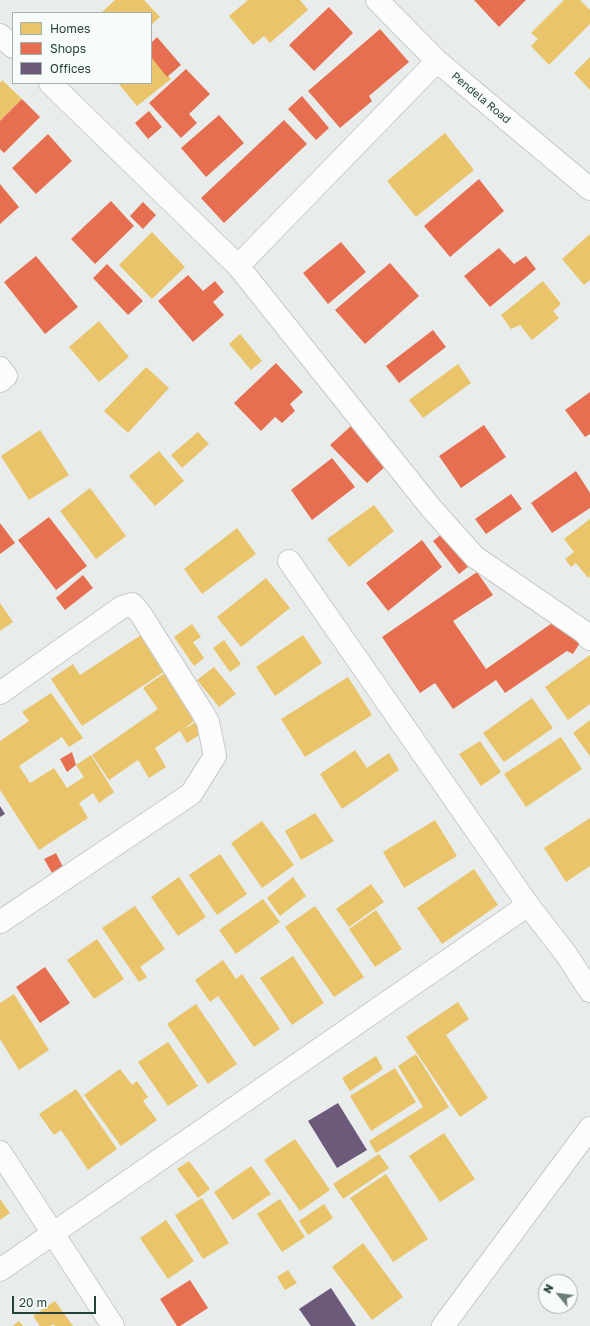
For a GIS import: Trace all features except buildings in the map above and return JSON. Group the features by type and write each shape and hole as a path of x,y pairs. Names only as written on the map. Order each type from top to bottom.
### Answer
{"street":[{"name":"Pendela Road","path":"378,0 437,61 590,189"},
{"path":"0,35 12,46"},
{"path":"238,266 437,61"},
{"path":"51,84 238,266 431,508 475,556 584,632 590,639"},
{"path":"0,368 6,376 0,381"},
{"path":"289,561 528,905 566,954 590,991"},
{"path":"0,693 122,607 132,604 140,613 208,722 215,756 190,794 0,922"},
{"path":"0,1270 528,905"},
{"path":"443,1326 590,1128"},
{"path":"0,1152 113,1326"}]}
